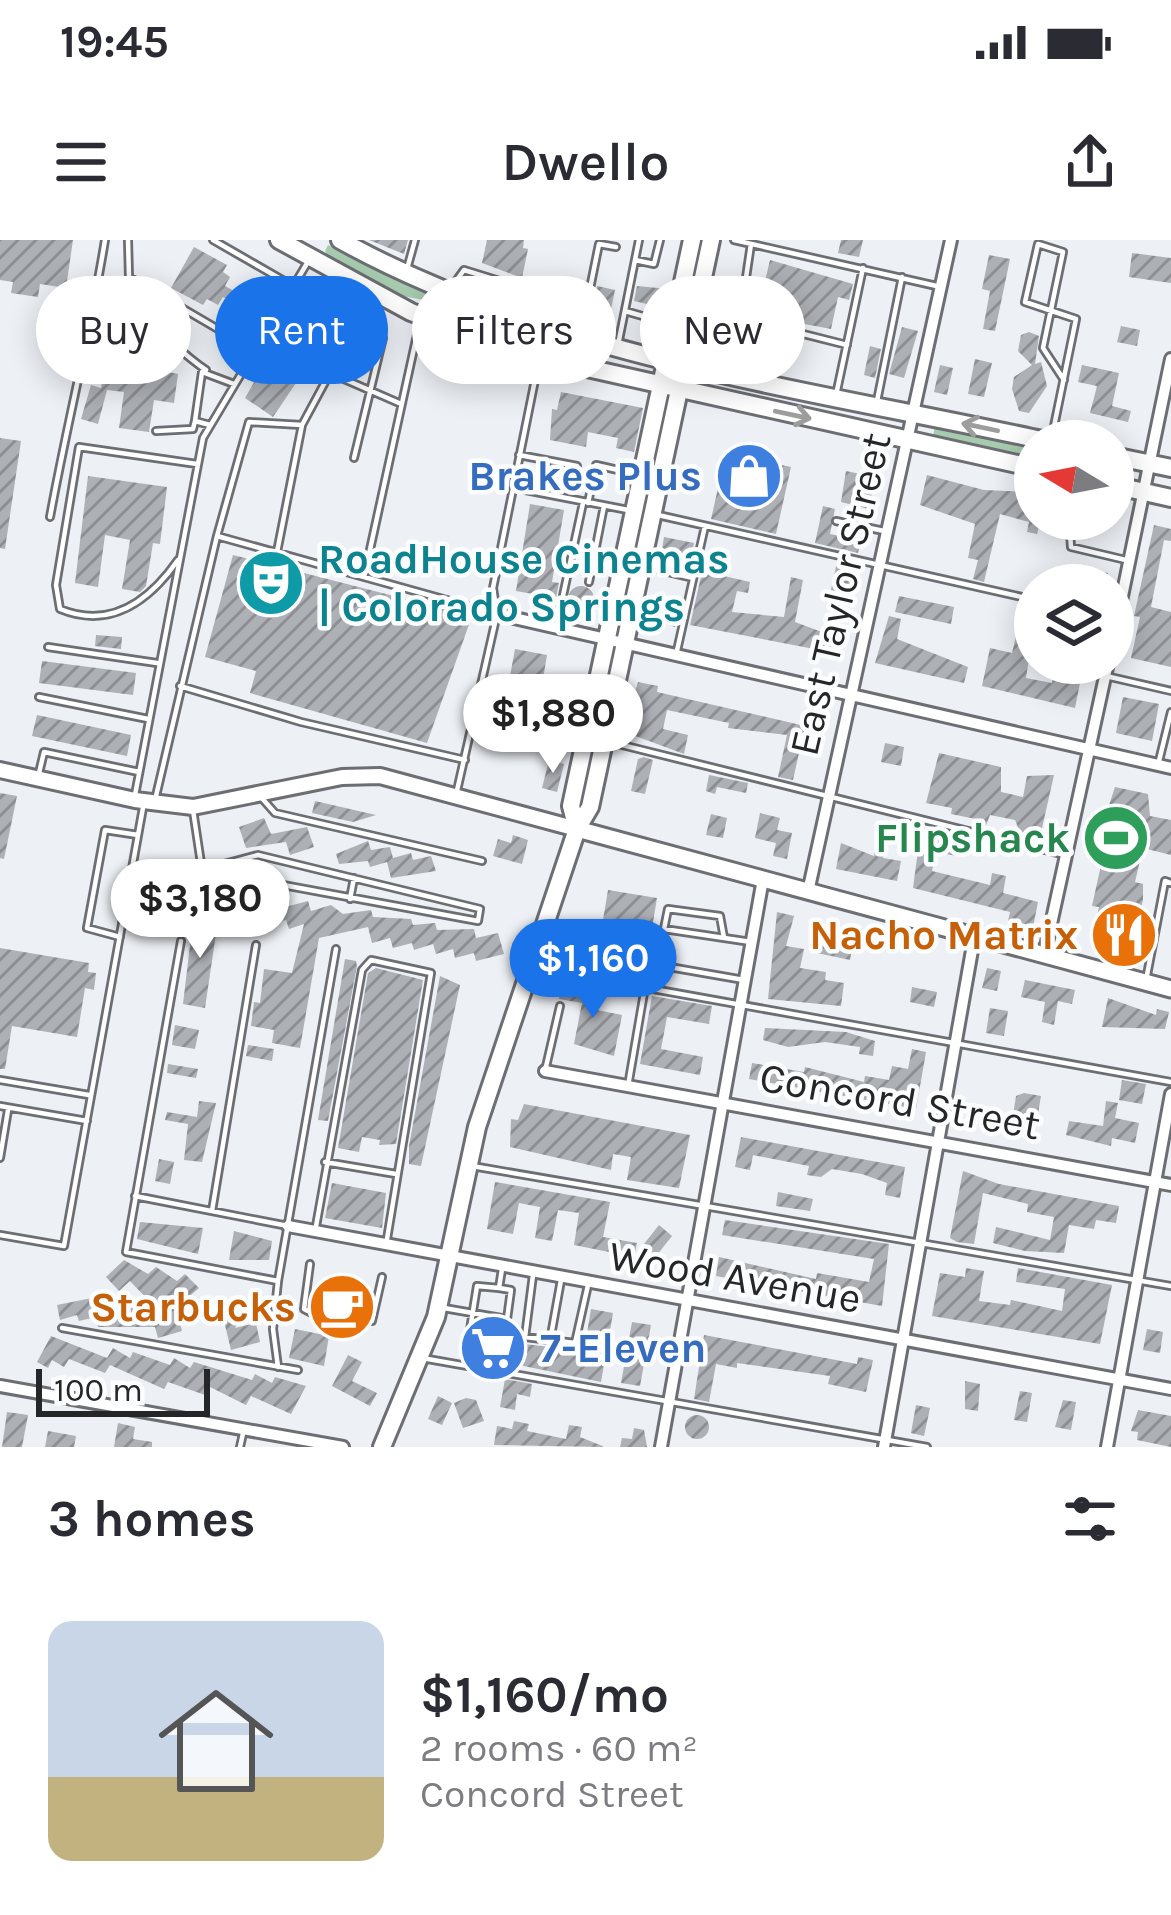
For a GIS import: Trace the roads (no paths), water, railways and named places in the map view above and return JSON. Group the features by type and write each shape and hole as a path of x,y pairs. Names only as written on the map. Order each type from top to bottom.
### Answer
{"main road":[{"path":"279,240 412,320"},
{"path":"340,240 412,277"},
{"path":"684,276 692,240"},
{"path":"703,276 711,240"},
{"path":"617,347 640,352"},
{"path":"616,376 1014,463"},
{"path":"578,830 571,806 615,642 641,566 680,384"},
{"path":"786,384 1014,434"},
{"path":"382,1447 439,1307 466,1165 578,830 590,807 604,741 633,512 660,386"},
{"path":"1134,461 1171,468"},
{"path":"1134,490 1171,498"},
{"path":"578,830 1171,989"}],"street":[{"name":"East Taylor Street","path":"808,892 951,240"},
{"path":"1129,564 1171,359"},
{"path":"497,614 1165,766"},
{"path":"1044,956 1104,684"},
{"path":"0,770 144,802 193,807 364,775 578,830"},
{"path":"661,1447 763,879"},
{"path":"884,1443 974,939"},
{"name":"Concord Street","path":"545,1071 1171,1184"},
{"path":"1107,1447 1171,1094"},
{"name":"Wood Avenue","path":"288,1226 533,1275 1171,1389"},
{"path":"0,1386 336,1446"}],"lane":[{"path":"100,276 105,240"},
{"path":"128,240 129,277 215,327"},
{"path":"214,240 276,276"},
{"path":"299,276 321,240"},
{"path":"404,274 415,240"},
{"path":"617,347 639,240"},
{"path":"635,260 654,264 660,240"},
{"path":"734,240 941,287"},
{"path":"592,276 598,244 616,248"},
{"path":"751,244 740,318 847,344"},
{"path":"1054,420 1064,380 1076,319 1050,313 1025,302 1038,244 1063,252 1050,313 1043,348 1064,380"},
{"path":"836,395 863,268"},
{"path":"876,404 902,278"},
{"path":"625,311 640,315"},
{"path":"364,577 412,350"},
{"path":"191,360 215,374"},
{"path":"156,430 193,429 206,370"},
{"path":"50,517 79,384"},
{"path":"144,802 139,772 197,464 209,424 234,384"},
{"path":"277,552 302,425 325,384"},
{"path":"356,384 400,403"},
{"path":"354,458 372,384"},
{"path":"455,795 497,614 493,588 534,384"},
{"path":"195,421 209,424"},
{"path":"0,1235 64,1246 144,802 180,686 249,422 302,425"},
{"path":"181,556 146,600 118,612 87,616 60,609 56,585 79,447 197,464"},
{"path":"520,455 578,466"},
{"path":"556,628 596,465 627,472"},
{"path":"513,488 633,512"},
{"path":"589,581 604,506"},
{"path":"652,514 1014,595"},
{"path":"836,521 889,532"},
{"path":"676,655 705,526"},
{"path":"217,536 497,614"},
{"path":"1070,540 1070,547 1130,561"},
{"path":"641,566 693,578"},
{"path":"49,647 157,663"},
{"path":"1134,678 1171,691"},
{"path":"180,686 301,722 465,760"},
{"path":"39,697 148,719"},
{"path":"1165,766 1171,712"},
{"path":"604,741 1066,855"},
{"path":"38,778 44,752 139,772"},
{"path":"260,796 275,813 482,861"},
{"path":"193,807 202,870"},
{"path":"120,937 87,928 105,830 138,835"},
{"path":"258,855 480,909 478,921 202,870 258,855"},
{"path":"350,899 354,878"},
{"path":"1145,983 1165,881 1171,883"},
{"path":"724,938 720,916 668,910 664,929 724,938 751,942"},
{"path":"181,940 126,1252 278,1281"},
{"path":"212,1211 256,946"},
{"path":"278,1366 272,1329 278,1281 336,949"},
{"path":"589,953 744,980"},
{"path":"315,1232 362,970 370,960 431,974 386,1245"},
{"path":"603,980 1171,1082"},
{"path":"628,1086 645,987"},
{"path":"545,1071 560,1006"},
{"path":"0,1080 92,1095"},
{"path":"0,1106 87,1121"},
{"path":"0,1158 9,1108"},
{"path":"325,1162 398,1174"},
{"path":"466,1165 705,1202 1171,1286"},
{"path":"136,1196 288,1226"},
{"path":"310,1264 304,1309 322,1319 372,1322 382,1276"},
{"path":"495,1289 502,1269"},
{"path":"533,1275 525,1336 570,1345 577,1340 588,1285"},
{"path":"550,1341 561,1280"},
{"path":"439,1307 472,1313 488,1316 507,1319 511,1290 477,1286 472,1313 468,1342"},
{"path":"488,1316 490,1305"},
{"path":"62,1328 298,1370"},
{"path":"422,1358 927,1447"},
{"path":"240,1447 244,1429"}],"place":[{"name":"Brakes Plus","path":"749,476"},
{"name":"RoadHouse Cinemas | Colorado Springs","path":"271,583"},
{"name":"Flipshack","path":"1116,838"},
{"name":"Nacho Matrix","path":"1124,935"},
{"name":"Starbucks","path":"342,1307"},
{"name":"7-Eleven","path":"493,1348"}]}
